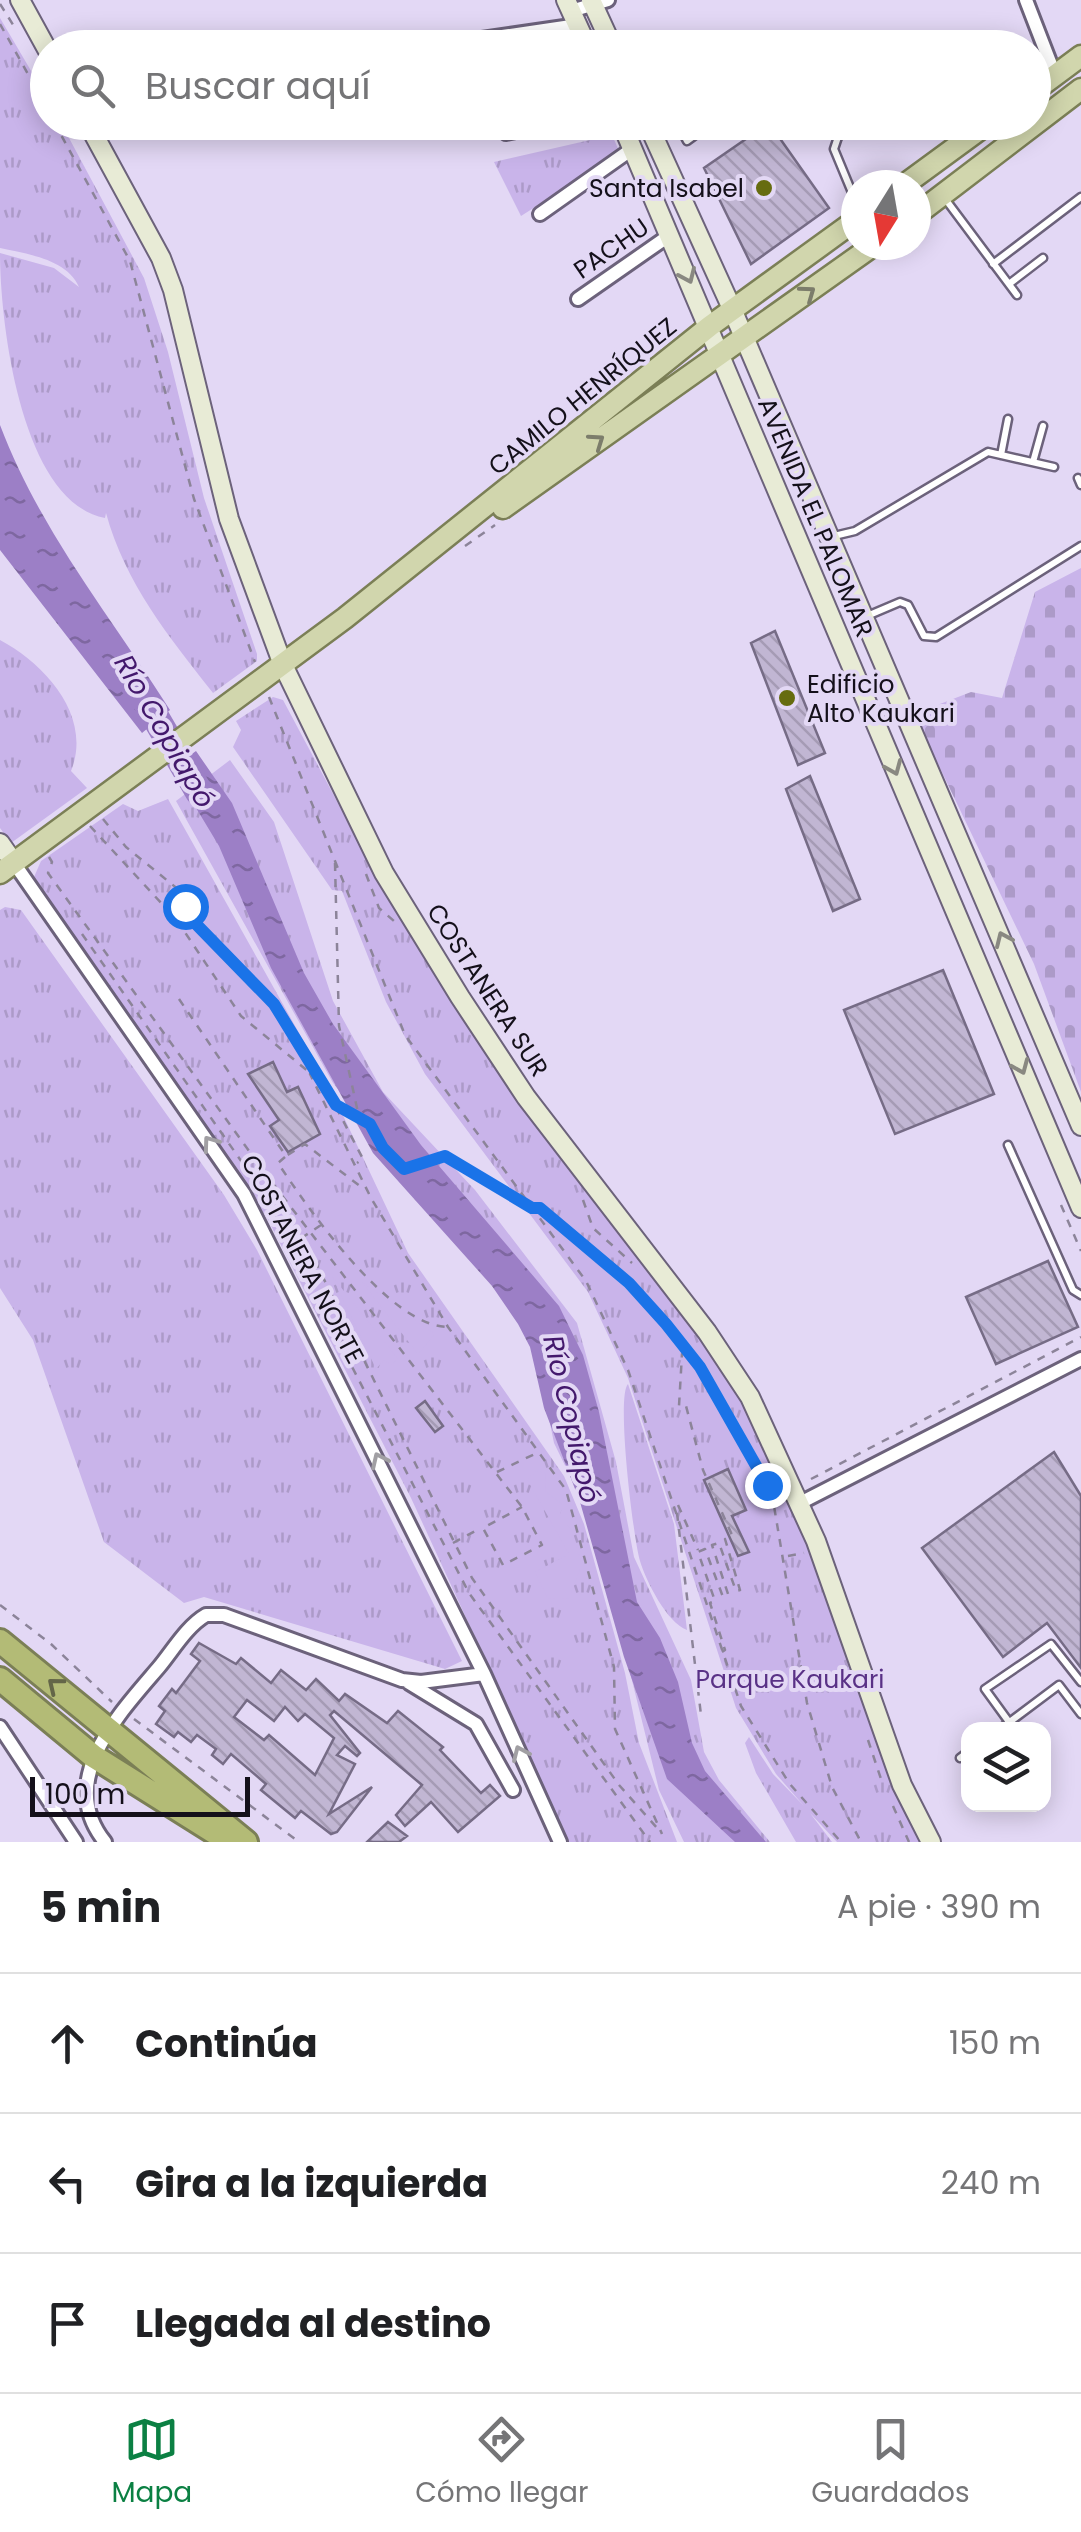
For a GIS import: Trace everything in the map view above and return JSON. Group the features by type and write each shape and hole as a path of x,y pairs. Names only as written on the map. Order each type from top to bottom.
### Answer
{"highway":[{"path":"0,1641 116,1720 246,1842"},
{"path":"0,1680 93,1756 222,1840"}],"main road":[{"path":"1051,78 1081,56"},
{"path":"1051,112 1081,90"},
{"path":"925,170 966,140"},
{"path":"1000,140 1000,149"},
{"path":"931,204 1012,140"},
{"name":"CAMILO HENRÍQUEZ","path":"346,618 710,326 841,231"},
{"name":"CAMILO HENRÍQUEZ","path":"7,868 99,807 346,618 854,260"}],"street":[{"path":"20,0 36,30"},
{"path":"1026,0 1038,30"},
{"path":"512,30 598,2 607,30"},
{"path":"1051,65 1055,75"},
{"name":"COSTANERA SUR","path":"97,140 161,258 173,290 229,519 283,665 384,873 526,1096 729,1364 808,1499 902,1785 931,1842"},
{"name":"AVENIDA EL PALOMAR","path":"628,140 1081,1208"},
{"name":"AVENIDA EL PALOMAR","path":"658,140 1081,1126"},
{"path":"540,214 632,149"},
{"name":"PACHU","path":"578,298 670,235"},
{"path":"800,544 828,538"},
{"name":"COSTANERA NORTE","path":"0,843 7,868 31,894 244,1194 484,1674 560,1842"},
{"path":"1044,1121 1064,1132 1081,1134"},
{"path":"808,1499 1081,1359"},
{"path":"104,1842 93,1828 86,1801 93,1756 116,1720 194,1624 212,1614 402,1680 453,1708 481,1728 512,1790"},
{"path":"402,1680 484,1674"},
{"path":"447,1679 453,1708"},
{"path":"0,1726 76,1842"}],"lane":[{"path":"837,140 834,150 842,170"},
{"path":"943,196 1017,295"},
{"path":"994,264 1081,197"},
{"path":"1009,284 1043,258"},
{"path":"1000,455 1008,419"},
{"path":"1034,462 1043,426"},
{"path":"828,538 856,530 988,452 1054,467"},
{"path":"862,618 900,602 908,606 924,636 936,637 1081,546"},
{"path":"1008,1146 1073,1290 1081,1295"},
{"path":"1081,1682 1052,1644 985,1689 1009,1722 1059,1685 1081,1714"}],"path":[{"path":"0,24 30,78"},
{"path":"64,140 130,261 194,498 256,667"},
{"path":"268,696 405,1035 586,1282 610,1329 676,1506 742,1706 772,1760 841,1842"},
{"path":"99,807 126,846 170,880 196,924 274,1004 336,1105 363,1159 355,1164"},
{"path":"88,823 176,919 241,1016 310,1074 369,1193 448,1327 566,1490 614,1666 615,1729 662,1834"},
{"path":"46,853 52,862 48,873 310,1232 522,1507 542,1545 503,1565 483,1528"},
{"path":"335,861 339,1026 359,1118"},
{"path":"364,870 379,908 400,927"},
{"path":"179,1000 286,1156"},
{"path":"310,1074 315,1068"},
{"path":"336,1105 370,1124 383,1148 404,1169 445,1156 532,1208 540,1208 629,1283 688,1351 738,1428 767,1485 786,1556 812,1720 832,1787 861,1842"},
{"path":"369,1193 304,1144 278,1163 321,1225 389,1297 434,1325 448,1327"},
{"path":"582,1196 593,1228 634,1266"},
{"path":"321,1225 304,1237 472,1578 619,1785 668,1842"},
{"path":"808,1499 810,1476 1081,1336"},
{"path":"688,1351 682,1354 679,1406 686,1406 703,1470 732,1535 725,1538 740,1590 736,1591 718,1543 712,1545 728,1594 723,1597 705,1550 698,1552"},
{"path":"495,1472 541,1451"},
{"path":"676,1506 680,1504 715,1601 710,1603 725,1650 722,1652"},
{"path":"676,1506 701,1715"},
{"path":"453,1542 522,1507"},
{"path":"0,1606 51,1644 116,1720 299,1842"},
{"path":"864,1730 910,1842"}],"green space":[{"path":"0,18 30,69 30,140 70,140 144,278 168,352 204,498 257,654 257,661 213,693 137,586 106,513 105,518 76,505 53,480 35,446 21,406 5,322 0,253 54,268 79,287 56,264 0,248"},
{"path":"590,140 614,140 620,153 521,216 494,162"},
{"path":"1081,568 1081,1092 1034,964 914,714 971,692 1002,698 1035,592"},
{"path":"0,640 33,663 61,694 76,731 71,771 87,788 11,843 0,828"},
{"name":"Parque Kaukari","path":"273,697 283,700 363,850 746,1399 796,1507 875,1732 922,1842 837,1842 810,1813 832,1842 796,1842 756,1773 745,1743 749,1737 773,1774 804,1806 776,1774 736,1708 628,1378 588,1292 425,1074 386,1002 342,891 332,890 233,747 241,730 236,721"},
{"path":"230,760 274,822 333,1001 383,1092 475,1190 577,1323 616,1462 634,1557 691,1680 704,1752 719,1780 770,1842 684,1842 659,1790 625,1652 577,1490 554,1443 535,1350 493,1280 333,1083 176,801"},
{"name":"Parque Kaukari","path":"168,799 331,1090 408,1253 564,1476 584,1524 625,1673 639,1743 677,1842 569,1842 411,1498 267,1218 36,887 34,877 41,861 123,804 138,811"},
{"path":"0,910 21,910 224,1195 257,1250 462,1661 445,1669 204,1597 184,1603 104,1542 33,1340 0,1288"},
{"path":"332,1276 398,1359 391,1365 384,1360 376,1369"},
{"path":"362,1282 435,1334 418,1354"},
{"path":"628,1384 674,1524 687,1630 665,1610 640,1561 625,1439"},
{"path":"537,1471 545,1473 546,1492 562,1504 560,1518 571,1529 582,1564 569,1598 548,1599 535,1572 569,1554 527,1479"}],"water":[{"path":"0,425 16,464 56,537 170,710 142,733 0,550"},
{"path":"196,751 232,803 304,973 333,1024 421,1145 559,1306 583,1355 599,1412 637,1602 660,1638 678,1682 692,1743 705,1771 766,1842 735,1842 667,1779 624,1657 580,1502 544,1408 530,1347 492,1286 373,1153 271,968 219,846 172,768"}],"building":[{"name":"Santa Isabel","path":"744,140 781,140 829,208 751,264 704,168"},
{"name":"Edificio Alto Kaukari","path":"775,631 825,753 798,765 751,643"},
{"name":"Edificio Alto Kaukari","path":"810,776 860,899 833,911 786,789"},
{"path":"943,970 994,1094 895,1134 844,1010"},
{"path":"273,1062 287,1092 298,1087 320,1134 288,1152 270,1126 279,1120 248,1074"},
{"path":"1048,1261 1078,1327 996,1364 966,1297"},
{"path":"425,1401 443,1426 435,1432 416,1408"},
{"path":"1054,1452 1081,1496 1081,1668 1047,1623 1003,1657 922,1548"},
{"path":"728,1469 746,1510 732,1516 749,1552 738,1556 704,1480"},
{"path":"199,1643 236,1664 241,1658 271,1683 281,1670 306,1690 316,1679 339,1701 345,1694 387,1723 398,1711 443,1747 440,1750 481,1793 490,1785 500,1796 458,1832 431,1802 405,1826 396,1815 422,1785 334,1711 330,1715 360,1753 357,1756 345,1746 337,1755 355,1764 329,1814 372,1787 337,1832 331,1834 301,1811 295,1818 261,1790 266,1784 231,1754 223,1764 212,1755 216,1749 197,1735 191,1742 178,1732 174,1737 156,1724 165,1711 159,1706 172,1689 176,1693 200,1661 191,1654","holes":["247,1700 274,1721 285,1707 298,1721 305,1714 334,1738 315,1775 269,1735 264,1740 234,1717"]},
{"path":"388,1822 407,1836 399,1842 367,1842"}],"waterway":[{"name":"Río Copiapó","path":"140,691 199,792"}],"place":[{"name":"Santa Isabel","path":"764,188"},
{"name":"Edificio Alto Kaukari","path":"787,698"}],"route":[{"path":"185,906 225,956 274,1004 336,1105 370,1124 395,1164 404,1169 445,1156 532,1208 540,1208 629,1283 700,1367 767,1485"}]}
